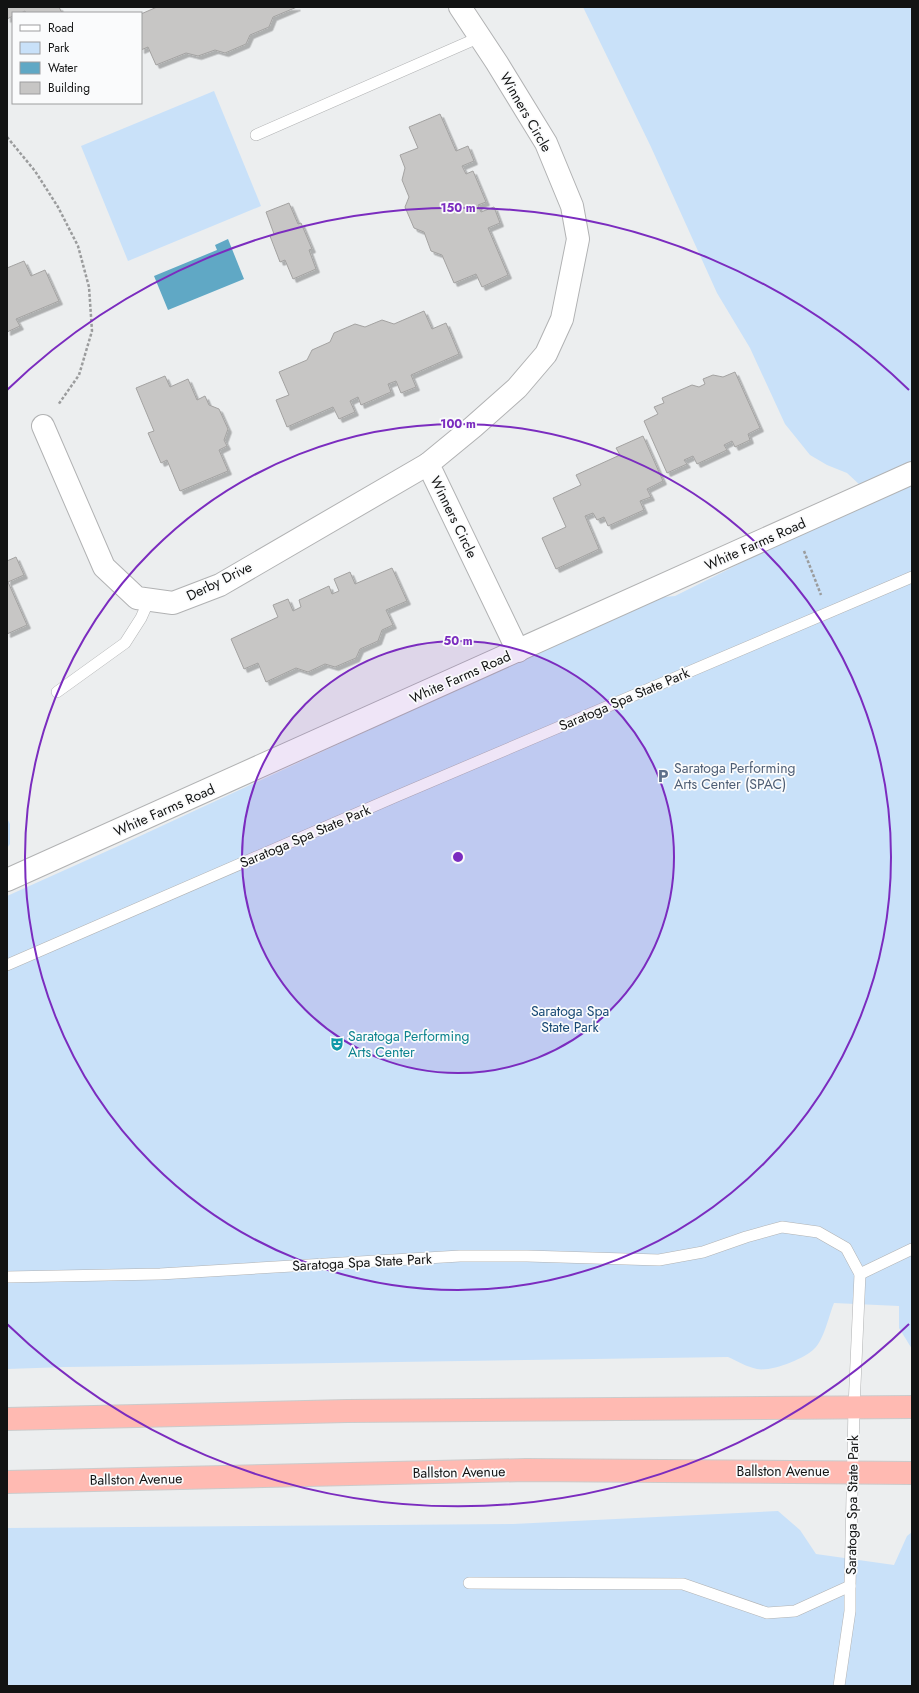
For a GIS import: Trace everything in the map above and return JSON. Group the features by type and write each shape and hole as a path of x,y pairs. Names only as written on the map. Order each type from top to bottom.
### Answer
{"highway":[{"path":"7,1419 339,1412 912,1407"},
{"name":"Ballston Avenue","path":"7,1482 526,1470 912,1473"}],"street":[{"name":"Winners Circle","path":"460,7 546,143 572,206 578,239 562,318 546,354 517,388 474,427 428,464 518,651"},
{"name":"Derby Drive","path":"43,426 104,567 137,598 173,603 220,585 428,464"},
{"name":"White Farms Road","path":"7,880 912,473"}],"lane":[{"path":"256,135 480,37"},
{"name":"Saratoga Spa State Park","path":"7,965 403,793 912,577"},
{"path":"57,692 125,642 141,618 150,600"},
{"name":"Saratoga Spa State Park","path":"7,1277 160,1274 460,1256 659,1260 703,1252 746,1237 782,1227 818,1232 846,1248 860,1274 854,1407 850,1586 795,1611 767,1613 683,1584 470,1583"},
{"path":"860,1274 912,1249"},
{"path":"839,1686 850,1611 850,1586"}],"path":[{"path":"7,137 35,171 58,208 78,246 89,288 92,331 79,375 43,426"},
{"path":"794,526 823,599"}],"green space":[{"name":"Saratoga Spa State Park","path":"583,7 912,7 912,1349 899,1328 899,1306 834,1303 818,1345 809,1353 795,1361 770,1369 757,1369 750,1367 728,1357 7,1369 7,896 125,843 654,598 675,596 823,522 861,486 847,473 827,465 810,455 785,424 750,348 717,293 651,147"},
{"path":"214,91 261,206 128,261 81,146"},
{"path":"7,818 10,824 10,844 7,848"},
{"path":"778,1511 800,1530 816,1554 894,1565 907,1536 912,1532 912,1686 7,1686 7,1528 513,1524"}],"water":[{"path":"228,239 244,279 168,310 154,276 217,250 215,245"}],"building":[{"path":"7,7 59,7 62,12 12,12 12,16 7,19"},
{"path":"157,7 297,7 273,17 269,27 250,35 246,44 225,53 215,50 198,56 186,53 156,65 148,47 142,50 142,14"},
{"path":"440,114 456,151 468,146 474,161 462,166 466,174 473,171 486,202 478,205 481,212 494,207 500,223 488,228 508,275 482,287 476,274 454,283 442,255 431,251 424,232 414,228 405,207 409,197 402,180 405,168 400,155 418,148 409,127"},
{"path":"289,203 298,224 301,223 312,249 309,250 316,269 293,279 285,260 280,262 270,236 274,234 266,212"},
{"path":"24,261 31,276 45,270 59,301 16,319 20,326 7,332 7,268"},
{"path":"424,311 432,329 446,323 459,354 411,375 416,387 401,393 396,381 388,384 391,392 361,405 358,397 350,401 355,412 339,419 333,407 287,427 276,400 289,395 279,372 307,360 312,350 330,342 334,333 355,324 365,327 382,320 394,324"},
{"path":"735,372 760,428 748,434 750,440 735,447 732,441 724,445 727,450 697,464 693,456 684,460 687,464 667,473 644,421 658,414 654,407 664,403 662,398 692,385 699,387 705,384 703,379 713,375 723,377"},
{"path":"165,376 170,387 188,379 197,400 205,396 209,405 219,409 228,429 224,440 227,446 219,450 228,471 180,491 167,460 161,463 148,433 154,431 136,388"},
{"path":"643,436 663,481 647,489 651,497 640,501 644,510 608,526 604,517 597,520 593,513 585,516 599,549 556,569 542,538 566,527 553,498 581,485 576,475 620,455 616,448"},
{"path":"16,557 24,575 8,582 27,625 7,634 7,561"},
{"path":"392,568 407,601 386,610 393,625 382,630 378,641 360,649 356,658 335,667 325,664 308,672 296,668 266,682 258,663 244,669 231,639 278,617 273,605 288,599 293,611 301,607 299,600 329,586 332,594 339,591 334,579 350,572 355,584"}],"place":[{"name":"Saratoga Performing Arts Center (SPAC)","path":"663,776"},
{"name":"Saratoga Performing Arts Center","path":"337,1044"}]}
